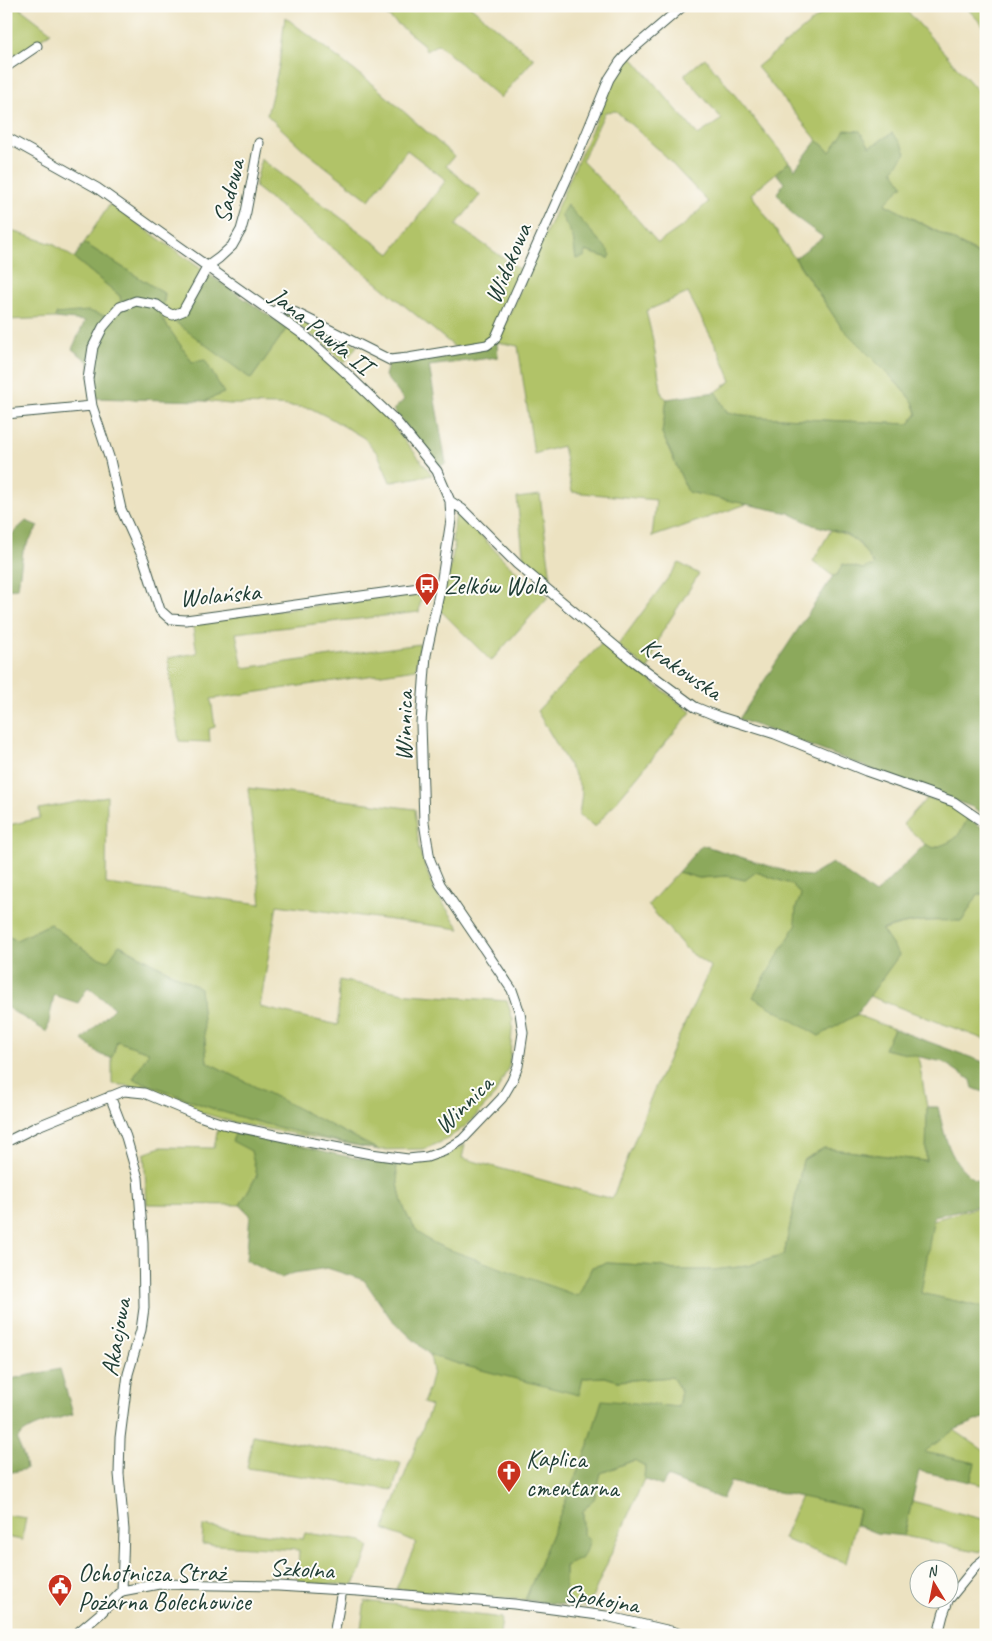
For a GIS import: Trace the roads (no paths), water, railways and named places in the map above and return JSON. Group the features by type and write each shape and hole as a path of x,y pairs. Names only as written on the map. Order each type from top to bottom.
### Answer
{"street":[{"name":"Widokowa","path":"273,313 280,307 296,313 390,360 487,345 495,339 610,79 628,53 683,6"},
{"path":"6,67 37,46"},
{"name":"Jana Pawła II","path":"6,137 97,188 304,335 396,421 437,471 450,501 451,520 441,585 426,655"},
{"name":"Sadowa","path":"208,266 220,258 232,246 241,230 259,143"},
{"name":"Wolańska","path":"208,266 183,311 173,315 157,305 136,301 120,307 103,327 92,347 88,379 92,406 110,460 121,509 144,560 160,610 170,619 186,620 441,585"},
{"path":"6,414 92,406"},
{"name":"Krakowska","path":"450,501 462,509 517,564 633,661 695,707 775,734 954,802 986,824"},
{"name":"Winnica","path":"6,1142 38,1126 124,1091 144,1093 223,1124 326,1146 408,1159 427,1157 453,1147 483,1120 502,1098 518,1066 523,1033 520,1013 512,990 440,884 430,860 424,822 421,723 426,655"},
{"name":"Akacjowa","path":"110,1096 126,1137 138,1178 143,1242 144,1308 141,1330 128,1374 120,1438 119,1474 124,1530 122,1591"},
{"path":"960,1585 976,1566 986,1558"},
{"name":"Szkolna","path":"122,1591 159,1584 278,1586 514,1604"},
{"path":"334,1635 342,1590"},
{"path":"75,1635 101,1613 122,1591"},
{"name":"Spokojna","path":"514,1604 606,1616 682,1635"},
{"path":"938,1635 945,1608"}],"place":[{"name":"Zelków Wola","path":"427,606"},
{"name":"Kaplica cmentarna","path":"509,1493"},
{"name":"Ochotnicza Straż Pożarna Bolechowice","path":"60,1607"}]}
